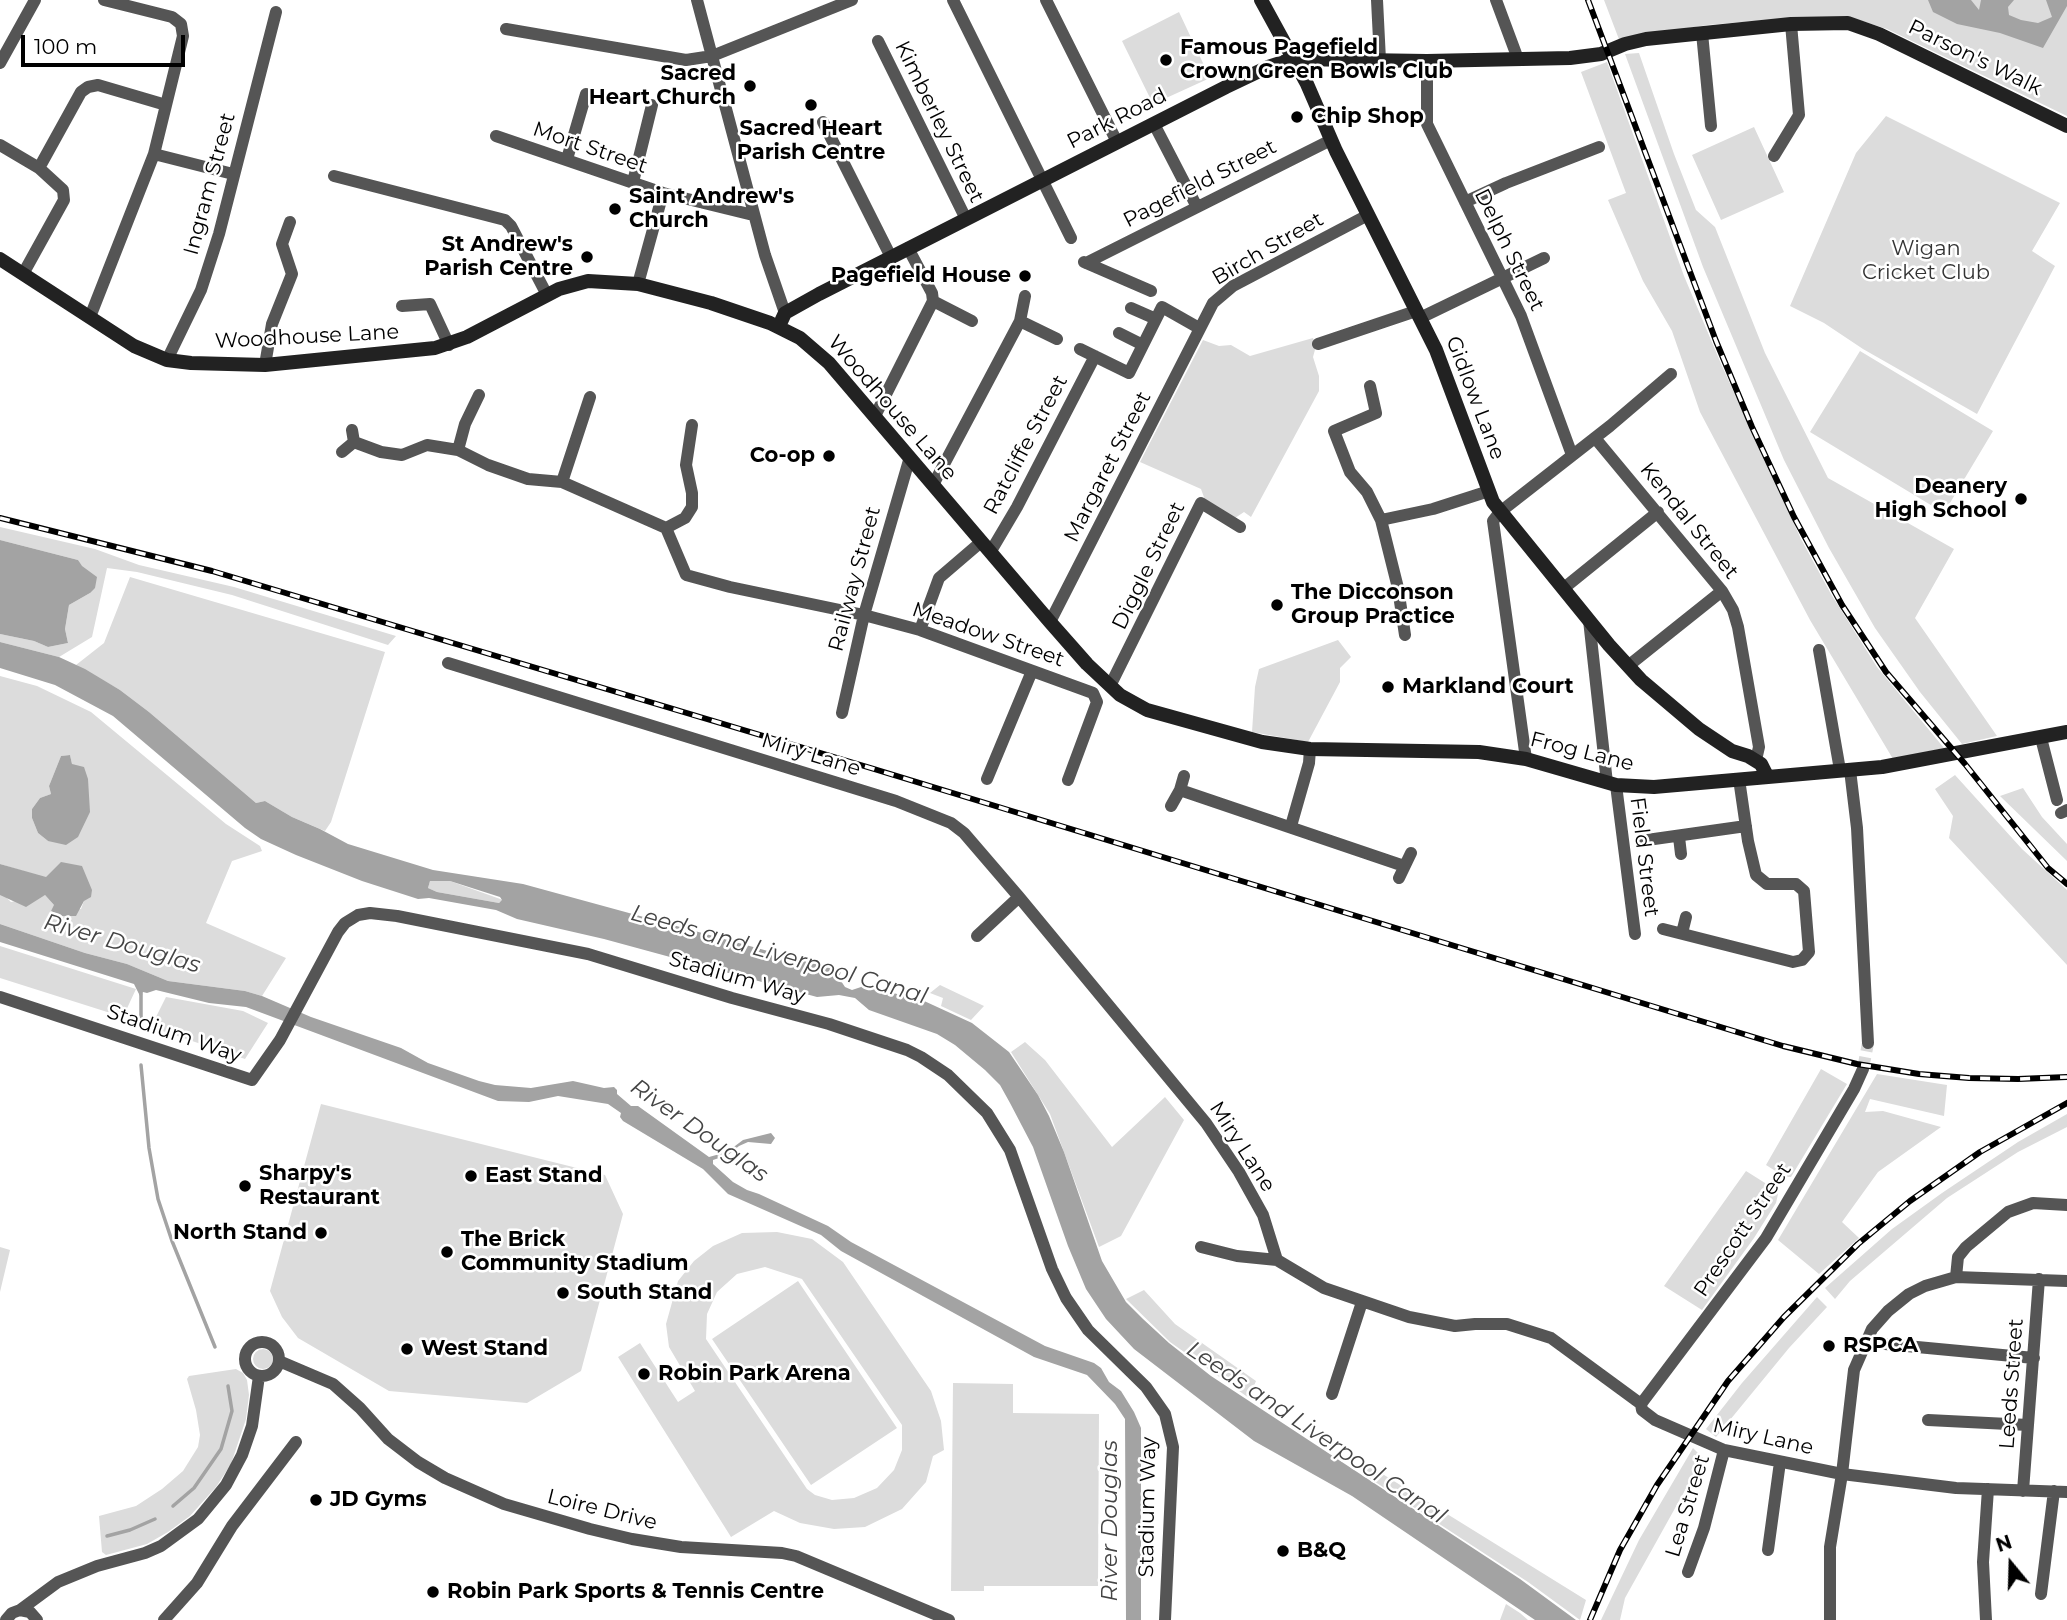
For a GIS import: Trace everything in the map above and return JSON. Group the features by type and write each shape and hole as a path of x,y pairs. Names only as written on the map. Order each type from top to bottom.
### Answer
{"street":[{"path":"0,63 35,0"},
{"path":"90,317 154,155 183,36 181,24 172,17 104,0"},
{"path":"697,0 782,319"},
{"path":"506,29 686,60 712,56 852,0"},
{"path":"953,0 1071,238"},
{"path":"1046,0 1117,142"},
{"name":"Gidlow Lane","path":"1261,0 1307,84 1331,140 1436,350 1489,491 1500,512 1628,666 1699,729 1732,751 1756,760"},
{"path":"1377,0 1380,60"},
{"path":"1496,0 1518,59"},
{"name":"Ingram Street","path":"167,360 201,290 219,234 276,12"},
{"name":"Park Road","path":"782,319 908,248 1258,72 1293,59 1427,61 1587,57 1637,40 1702,33 1835,22 1865,28"},
{"path":"1774,156 1799,115 1791,24"},
{"name":"Parson's Walk","path":"1865,28 2067,126"},
{"path":"1702,33 1711,126"},
{"name":"Kimberley Street","path":"878,41 966,219"},
{"name":"Delph Street","path":"1427,61 1427,124 1521,316 1572,455"},
{"path":"39,169 81,92 88,86 97,85 166,105"},
{"path":"567,159 586,94"},
{"path":"632,183 652,106"},
{"path":"823,122 891,257"},
{"path":"1154,124 1196,207"},
{"name":"Mort Street","path":"496,136 663,193 754,215"},
{"name":"Pagefield Street","path":"1151,291 1085,262 1331,140"},
{"path":"0,145 39,169 63,190 64,200 23,274"},
{"path":"1465,202 1599,147"},
{"path":"154,155 233,174"},
{"path":"334,176 507,222 547,295"},
{"path":"638,284 663,193"},
{"path":"429,216 433,202"},
{"name":"Birch Street","path":"1199,328 1222,293 1368,215"},
{"path":"265,365 272,324 292,274 290,261 282,244 290,222"},
{"path":"875,416 933,301 932,293 908,248"},
{"path":"1318,344 1418,314 1503,279 1544,258"},
{"name":"Woodhouse Lane","path":"0,259 134,346 167,360 191,363 265,365 418,351 450,345 547,295 569,285 588,281 638,284 782,319 821,355 875,416 1087,664 1131,702"},
{"path":"933,485 1020,321 1025,296"},
{"path":"933,301 972,321"},
{"path":"402,306 430,303 450,345"},
{"path":"1080,349 1129,373 1162,307 1199,328"},
{"path":"1131,308 1156,319"},
{"path":"1020,321 1057,339"},
{"name":"Margaret Street","path":"1050,622 1199,328"},
{"path":"1119,333 1143,345"},
{"name":"Ratcliffe Street","path":"920,630 939,578 986,547 1017,507 1095,356"},
{"path":"1526,759 1493,521 1500,512 1671,374"},
{"path":"1370,386 1376,413 1334,431 1350,472 1367,492 1381,520 1398,588 1405,635"},
{"path":"458,450 465,424 479,395"},
{"path":"562,482 590,397"},
{"path":"342,452 353,436 381,452 402,455 427,445 458,450 488,465 528,479 562,482 666,528 685,518 692,507 686,465 686,449 692,425"},
{"name":"Kendal Street","path":"1595,438 1722,591 1733,610 1759,747 1756,760"},
{"name":"Railway Street","path":"842,713 864,615 910,457"},
{"path":"1381,520 1433,509 1489,491"},
{"name":"Diggle Street","path":"1110,686 1201,503 1240,527"},
{"path":"1564,588 1658,512"},
{"name":"Meadow Street","path":"666,528 686,575 920,630 1093,693 1097,702 1068,780"},
{"path":"1628,666 1722,591"},
{"name":"Field Street","path":"1589,619 1634,934"},
{"path":"1819,650 1857,828 1868,1043"},
{"name":"Miry Lane","path":"448,663 896,801 951,823 964,833 1019,897 1206,1123 1239,1172 1263,1215 1277,1260 1324,1288 1409,1317 1455,1326 1492,1323 1531,1330 1551,1338 1641,1404 1642,1410 1660,1423 1724,1450 1842,1474 1956,1488 2061,1492"},
{"path":"988,779 1032,671"},
{"name":"Frog Lane","path":"1131,702 1169,717 1262,742 1310,749 1479,751 1526,759 1612,784 1654,787 1915,762 2067,732"},
{"path":"2041,738 2062,807"},
{"path":"1291,826 1309,763 1310,749"},
{"name":"Gidlow Lane","path":"1732,751 1743,765 1743,778"},
{"path":"1756,760 1764,767 1767,776"},
{"path":"1171,806 1184,776"},
{"path":"1663,929 1793,962 1802,960 1807,955 1809,946 1804,891 1796,884 1770,885 1760,880 1755,872 1746,826 1743,778"},
{"path":"1180,790 1291,826 1401,872 1411,853"},
{"path":"1640,841 1746,826"},
{"path":"1679,837 1681,854"},
{"path":"977,936 1019,897"},
{"name":"Stadium Way","path":"0,997 252,1080 280,1040 331,943 345,923 358,915 370,913 589,954 878,1040 914,1054 948,1075 987,1113 1010,1150 1052,1269 1074,1312 1100,1344 1146,1387 1165,1414 1173,1447 1165,1620"},
{"path":"1682,933 1686,917"},
{"name":"Prescott Street","path":"1641,1404 1766,1238 1854,1089 1863,1069"},
{"path":"1956,1277 1958,1257 1973,1240 2008,1212 2038,1203 2067,1205"},
{"path":"1201,1247 1237,1256 1277,1260"},
{"path":"1830,1620 1830,1547 1854,1370 1864,1342 1878,1321 1902,1299 1925,1286 1956,1277 2067,1281"},
{"name":"Leeds Street","path":"2024,1491 2039,1279"},
{"path":"1332,1394 1362,1302"},
{"path":"261,1342 276,1350 279,1362 270,1374 259,1376 250,1372 245,1363 246,1353 251,1346 261,1342"},
{"path":"1864,1342 2034,1358"},
{"name":"Loire Drive","path":"279,1362 333,1384 360,1408 388,1439 418,1462 445,1478 504,1504 590,1530 632,1539 681,1547 796,1556 949,1620"},
{"path":"6,1620 12,1613 58,1582 97,1566 134,1557 161,1546 198,1519 226,1485 242,1455 252,1426 259,1376"},
{"path":"1928,1420 2028,1425"},
{"path":"164,1620 197,1583 232,1526 296,1442"},
{"name":"Lea Street","path":"1688,1572 1704,1528 1724,1450"},
{"path":"1768,1550 1780,1462"},
{"path":"1986,1620 1983,1562 1988,1489"},
{"path":"2041,1594 2061,1492"},
{"path":"37,1619 41,1601 48,1590"},
{"path":"20,1610 30,1612 37,1619"}],"green space":[{"path":"1604,0 2067,0 2067,116 1887,29 1856,19 1780,19 1707,25 1639,36 1620,42"},
{"name":"Famous Pagefield Crown Green Bowls Club","path":"1179,12 1210,78 1153,104 1122,41"},
{"path":"1639,53 1696,210 1715,227 1765,353 1828,478 1954,549 1915,618 1997,736 1962,744 1920,692 1875,628 1829,548 1784,460 1703,267 1625,54"},
{"path":"1607,62 1684,276 1801,539 1831,594 1877,667 1944,748 1893,759 1810,620 1700,412 1672,331 1643,281 1608,200 1626,193 1581,72"},
{"name":"Wigan Cricket Club","path":"1886,116 2060,203 2032,251 2055,266 1977,414 1863,349 1824,323 1790,306 1856,153"},
{"path":"1754,127 1784,192 1721,220 1692,155"},
{"path":"1313,338 1316,346 1313,357 1319,376 1319,391 1251,517 1244,512 1235,518 1205,500 1201,489 1140,462 1203,340 1219,346 1231,345 1250,356"},
{"path":"1860,351 1993,431 1944,513 1810,432"},
{"path":"0,527 95,549 139,565 234,587 396,636 388,645 232,595 137,572 107,568 92,637 59,657 0,642 0,634 34,641 48,647 68,643 65,629 69,605 90,593 78,560 0,540"},
{"path":"130,577 385,652 331,822 325,831 292,817 265,801 256,803 149,712 120,690 76,665 104,643"},
{"path":"1338,640 1351,657 1340,668 1340,682 1308,742 1252,732 1259,669"},
{"path":"0,676 37,686 91,712 226,824 260,846 262,851 232,861 206,923 286,958 262,996 245,991 168,981 127,964 85,953 0,924 0,895 4,895 11,902 45,895 55,906 51,911 81,909 84,901 46,878 0,864","holes":["70,755 72,764 48,841 38,833 32,818 32,809 40,798 51,794 49,786 61,756"]},
{"path":"1955,775 2022,849 2067,890 2067,965 1949,838 1953,816 1935,789"},
{"path":"2023,788 2042,817 2067,844 2067,861 2000,796"},
{"path":"430,881 450,881 503,900 499,903 437,892 428,888"},
{"path":"0,946 136,989 123,1017 0,978"},
{"path":"940,985 984,1006 971,1020 941,1006 943,998 930,993"},
{"path":"166,997 243,1011 268,1023 245,1059 151,1027"},
{"path":"1025,1042 1045,1060 1112,1147 1165,1097 1184,1120 1121,1236 1099,1247 1050,1114 1011,1052"},
{"path":"1821,1069 1847,1084 1791,1177 1785,1177 1766,1165"},
{"path":"1877,1074 1947,1085 1944,1116 1870,1099 1865,1112 1883,1111 1941,1127 1878,1172 1842,1222 1859,1238 1819,1274 1778,1240"},
{"name":"The Brick Community Stadium","path":"321,1104 605,1175 623,1214 581,1371 527,1403 389,1391 298,1338 282,1317 270,1291"},
{"path":"2067,1114 2067,1127 2018,1152 1947,1198 1850,1281 1835,1299 1825,1288 1892,1229 1942,1193 2018,1142"},
{"path":"1746,1171 1773,1188 1778,1194 1776,1203 1702,1310 1664,1286"},
{"path":"777,1232 812,1239 843,1262 931,1391 941,1421 944,1450 933,1456 926,1482 902,1509 865,1527 834,1529 800,1523 774,1511 731,1537 618,1357 640,1343 678,1402 695,1391 669,1347 666,1324 678,1281 694,1261 713,1246 742,1233","holes":["765,1267 802,1279 902,1425 902,1450 894,1470 877,1488 854,1498 832,1500 815,1495 807,1489 706,1339 707,1314 717,1292 737,1274"]},
{"path":"0,1247 10,1250 0,1292"},
{"path":"798,1281 897,1428 811,1485 712,1339"},
{"path":"1144,1290 1175,1324 1256,1381 1249,1398 1170,1342 1126,1299"},
{"path":"1817,1297 1827,1307 1789,1348 1716,1437 1706,1429"},
{"path":"259,1349 267,1349 273,1359 267,1369 259,1369 253,1363 253,1355"},
{"path":"236,1369 243,1373 247,1380 249,1395 246,1419 231,1464 216,1487 190,1516 168,1532 147,1544 106,1555 102,1552 99,1516 136,1506 162,1489 183,1471 198,1447 200,1435 187,1379 189,1376"},
{"path":"953,1383 1013,1384 1013,1413 1099,1414 1098,1586 984,1586 984,1591 951,1591"},
{"path":"1693,1448 1703,1458 1625,1598 1620,1620 1601,1620 1639,1540"},
{"path":"1368,1465 1586,1600 1580,1620 1528,1582 1363,1474"},
{"path":"1506,1604 1520,1613 1528,1620 1500,1620"}],"water":[{"path":"1928,0 1971,0 1979,10 1981,0 2014,0 2008,7 2009,15 2038,23 2052,17 2046,0 2067,0 2067,6 2043,48 2000,33 1957,24 1933,12"},
{"path":"0,540 78,560 97,577 95,588 90,593 69,605 65,629 68,643 48,647 34,641 0,634"},
{"name":"Leeds and Liverpool Canal","path":"0,642 59,657 85,669 149,712 256,803 265,801 348,844 433,870 523,884 841,971 839,978 845,987 852,990 864,986 922,1000 972,1023 1009,1052 1038,1095 1064,1152 1102,1261 1126,1302 1143,1319 1211,1376 1520,1579 1576,1620 1535,1620 1352,1496 1254,1441 1134,1349 1106,1319 1086,1289 1033,1147 1000,1085 955,1045 937,1034 869,1010 855,998 839,995 817,997 604,939 517,919 496,910 429,898 418,899 362,881 261,839 113,716 55,685 0,668","holes":["430,881 450,881 500,897 502,900 499,903 428,888"]},
{"path":"70,755 72,764 84,767 88,779 90,812 78,837 66,845 48,841 38,833 32,818 32,809 40,798 51,794 49,786 61,756"},
{"path":"61,862 82,866 92,890 91,897 84,901 76,916 62,916 51,911 54,905 45,895 26,907 0,895 0,864 46,877"},
{"path":"0,924 85,953 127,964 168,981 245,991 262,996 311,1017 401,1048 428,1063 479,1081 531,1088 573,1081 604,1088 614,1087 617,1094 631,1106 638,1106 709,1157 727,1152 743,1140 771,1133 775,1138 771,1144 748,1142 728,1155 713,1160 713,1164 733,1182 747,1190 828,1226 851,1242 1045,1346 1094,1363 1101,1368 1109,1382 1121,1391 1141,1428 1141,1620 1126,1620 1125,1419 1115,1404 1087,1375 1034,1357 841,1251 821,1235 728,1194 703,1169 623,1121 621,1113 608,1104 558,1096 529,1102 498,1101 246,1007 209,1003 156,990 143,992 141,998 134,984 0,942"}],"waterway":[{"path":"141,994 141,1027"},
{"path":"141,1065 149,1148 158,1199 215,1347"},
{"path":"173,1506 194,1488 221,1449 232,1411 228,1386"},
{"path":"107,1536 155,1519"}],"tunnel":[{"path":"1863,1069 1868,1043"}],"railway":[{"path":"1588,0 1716,341 1794,517 1842,605 1886,672 1965,764 2048,868 2067,884"},
{"path":"0,518 212,571 1783,1046 1857,1064 1919,1074 2018,1079 2067,1077"},
{"path":"1590,1620 1620,1550 1657,1485 1728,1381 1784,1317 1858,1244 1910,1201 1980,1152 2067,1103"}],"place":[{"name":"Famous Pagefield Crown Green Bowls Club","path":"1166,60"},
{"name":"Sacred Heart Church","path":"750,86"},
{"name":"Sacred Heart Parish Centre","path":"811,105"},
{"name":"Chip Shop","path":"1297,117"},
{"name":"Saint Andrew's Church","path":"615,209"},
{"name":"St Andrew's Parish Centre","path":"587,257"},
{"name":"Pagefield House","path":"1025,276"},
{"name":"Co-op","path":"829,456"},
{"name":"Deanery High School","path":"2021,499"},
{"name":"The Dicconson Group Practice","path":"1277,605"},
{"name":"Markland Court","path":"1388,687"},
{"name":"East Stand","path":"471,1176"},
{"name":"Sharpy's Restaurant","path":"245,1186"},
{"name":"North Stand","path":"321,1233"},
{"name":"The Brick Community Stadium","path":"447,1252"},
{"name":"South Stand","path":"563,1293"},
{"name":"RSPCA","path":"1829,1346"},
{"name":"West Stand","path":"407,1349"},
{"name":"Robin Park Arena","path":"644,1374"},
{"name":"JD Gyms","path":"316,1500"},
{"name":"B&Q","path":"1283,1551"},
{"name":"Robin Park Sports & Tennis Centre","path":"433,1592"}],"water label":[{"name":"River Douglas","path":"122,944"},
{"name":"River Douglas","path":"699,1131"},
{"name":"River Douglas","path":"1110,1521"}]}
